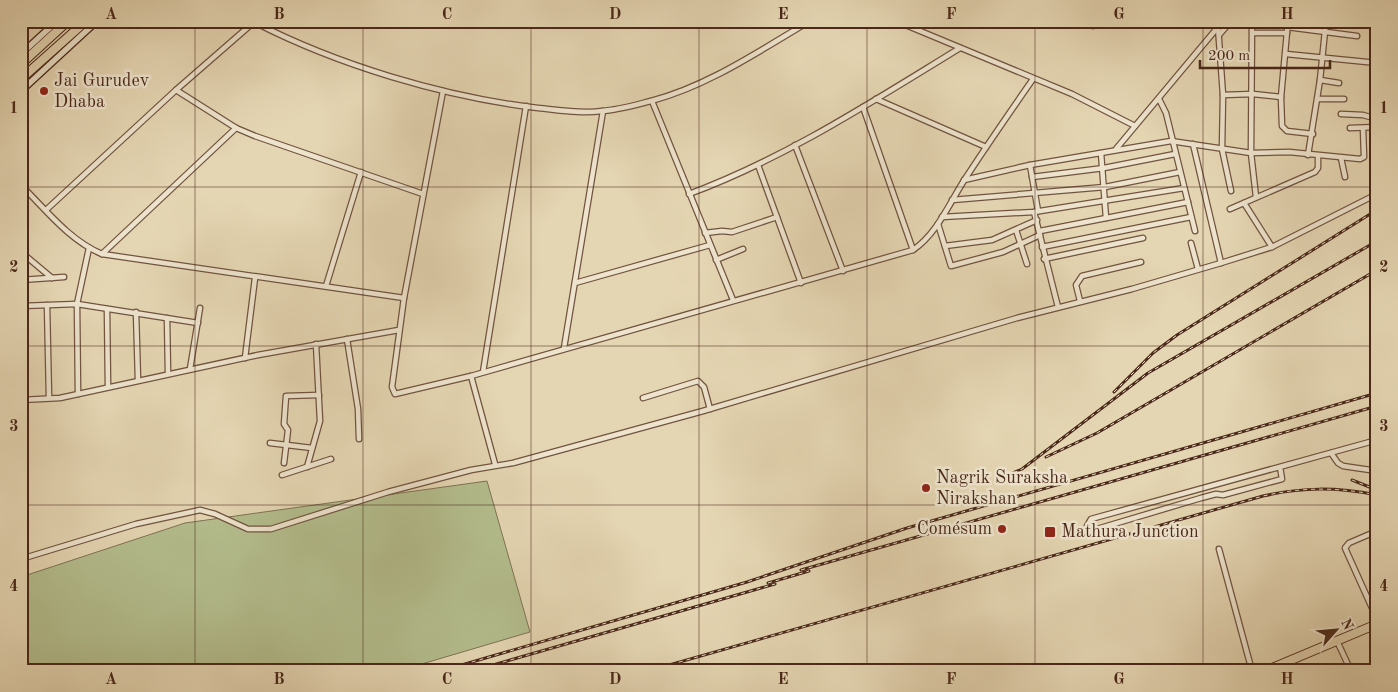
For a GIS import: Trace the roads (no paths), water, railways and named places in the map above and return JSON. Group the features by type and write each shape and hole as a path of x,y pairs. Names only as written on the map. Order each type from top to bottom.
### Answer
{"highway":[{"path":"21,64 68,21"},
{"path":"21,79 86,21"},
{"path":"1265,671 1377,624"}],"street":[{"path":"21,54 57,21"},
{"path":"21,90 98,21"},
{"path":"46,210 253,22 310,48 443,91 526,106 567,111 603,111 652,101 704,80 756,54 810,21"},
{"path":"896,21 1072,94 1135,126"},
{"path":"1078,21 1093,26 1100,21"},
{"path":"1116,149 1223,21"},
{"path":"1219,36 1231,21"},
{"path":"1252,21 1253,94 1251,153 1256,197"},
{"path":"1288,21 1281,97 1281,118 1284,129 1313,134"},
{"path":"1308,155 1318,99 1326,21"},
{"path":"1218,27 1223,95 1222,149 1231,191"},
{"path":"1287,27 1357,36"},
{"path":"1252,33 1287,34"},
{"path":"689,194 758,165 863,107 960,48"},
{"path":"1286,54 1377,63"},
{"path":"443,91 404,298 392,390 395,394 471,376 913,250 919,246 938,224 964,180 1033,79"},
{"path":"1320,80 1339,83"},
{"path":"176,90 236,128 261,139 423,194"},
{"path":"1223,95 1253,94 1281,97"},
{"path":"876,99 986,147"},
{"path":"1159,99 1166,113 1171,141 1195,231"},
{"path":"1318,99 1344,99"},
{"path":"652,101 733,300"},
{"path":"483,372 526,106"},
{"path":"863,107 913,250"},
{"path":"564,348 603,111"},
{"path":"1341,114 1363,115 1377,119"},
{"path":"1350,128 1377,127"},
{"path":"102,254 236,128"},
{"path":"964,180 1030,165 1171,141 1251,153 1363,158 1363,128"},
{"path":"1194,144 1221,263"},
{"path":"795,145 843,271"},
{"path":"1101,152 1104,168 1106,218"},
{"path":"1032,177 1104,168 1175,154"},
{"path":"1230,209 1315,172 1318,168 1318,157"},
{"path":"1341,158 1345,177"},
{"path":"758,165 801,283"},
{"path":"1030,165 1044,259 1058,307"},
{"path":"326,286 361,172"},
{"path":"952,200 1105,187 1180,172"},
{"path":"21,185 89,248 102,254 255,278 326,286 404,298"},
{"path":"942,217 1036,211 1184,188"},
{"path":"21,559 136,524 196,511 216,514 253,530 271,529 388,492 495,464 512,463 710,409 1058,307 1132,289 1221,263 1272,247 1377,194"},
{"path":"938,224 951,266 1003,252 1021,244 1040,232 1188,202"},
{"path":"1244,202 1272,247"},
{"path":"705,233 732,232 777,216"},
{"path":"1042,246 1191,217"},
{"path":"944,246 992,240 1037,220"},
{"path":"1016,230 1027,264"},
{"path":"1044,259 1143,238"},
{"path":"1191,243 1198,269"},
{"path":"575,283 710,245"},
{"path":"78,394 78,304 89,248"},
{"path":"716,260 743,249"},
{"path":"21,252 52,278"},
{"path":"1080,301 1076,286 1082,276 1141,262"},
{"path":"21,280 64,277"},
{"path":"245,358 255,278"},
{"path":"21,306 78,304 198,323"},
{"path":"47,305 49,398"},
{"path":"190,369 200,308"},
{"path":"107,309 108,387"},
{"path":"136,312 138,380"},
{"path":"167,318 168,373"},
{"path":"21,400 78,394 168,373 399,330"},
{"path":"347,339 358,409 359,439"},
{"path":"307,467 320,428 316,344"},
{"path":"471,376 495,464"},
{"path":"642,398 698,381 704,387 710,409"},
{"path":"284,463 288,430 284,424 286,396 319,395"},
{"path":"1280,467 1282,478 1223,496 1216,494 1201,498 1097,529 1090,530 1087,526 1091,519 1377,440"},
{"path":"270,443 312,448"},
{"path":"1331,453 1338,463 1343,466 1377,471"},
{"path":"282,475 331,459"},
{"path":"1377,531 1349,544 1345,548 1377,619"},
{"path":"1219,549 1252,671"},
{"path":"1337,641 1351,671"}],"railway":[{"path":"1114,392 1153,353 1177,335 1375,211"},
{"path":"1006,476 1022,469 1148,373 1377,241"},
{"path":"1046,457 1097,433 1377,270"},
{"path":"441,671 747,582 907,528 1377,393"},
{"path":"801,570 1377,406"},
{"path":"1352,480 1377,490"},
{"path":"648,671 1263,496 1320,489 1377,495"},
{"path":"768,583 809,571"},
{"path":"472,671 775,584"}],"place":[{"name":"Jai Gurudev Dhaba","path":"44,91"},
{"name":"Nagrik Suraksha Nirakshan","path":"926,488"},
{"name":"Comésum","path":"1002,529"},
{"name":"Mathura Junction","path":"1050,532"}]}
